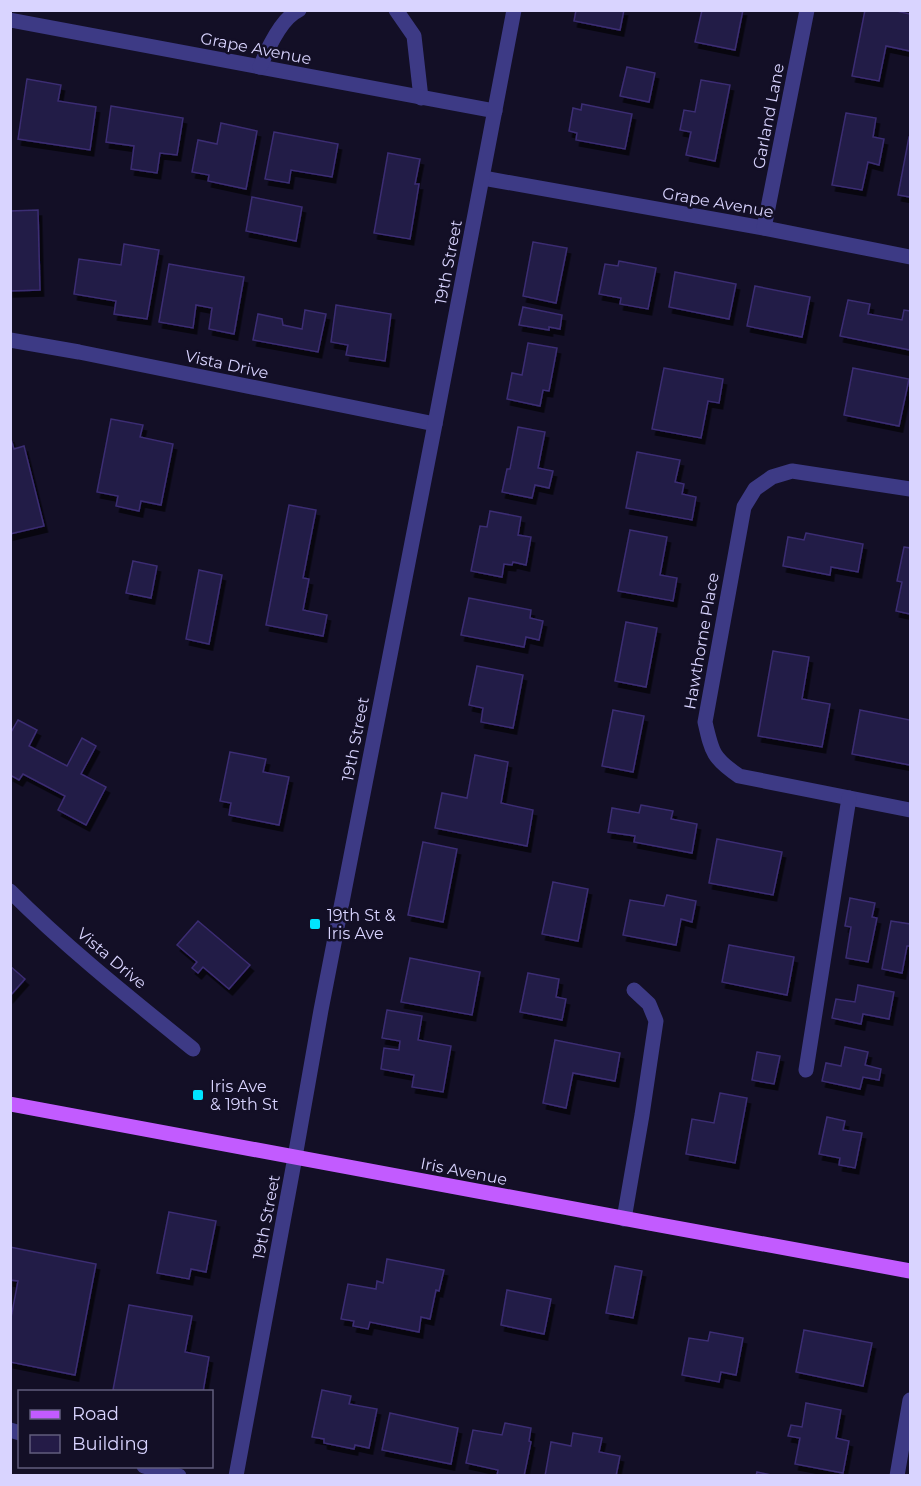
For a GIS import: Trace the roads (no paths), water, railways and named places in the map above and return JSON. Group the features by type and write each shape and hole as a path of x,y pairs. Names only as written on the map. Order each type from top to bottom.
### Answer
{"main road":[{"name":"Iris Avenue","path":"10,1104 910,1271"}],"street":[{"path":"260,67 270,44 292,14 298,10"},
{"path":"396,10 414,36 421,98"},
{"name":"19th Street","path":"236,1476 321,1010 514,10"},
{"name":"Garland Lane","path":"764,228 807,10"},
{"name":"Grape Avenue","path":"10,20 495,111"},
{"name":"Grape Avenue","path":"483,178 764,228 910,257"},
{"name":"Vista Drive","path":"10,340 435,424"},
{"name":"Hawthorne Place","path":"910,489 792,471 772,477 755,489 744,507 705,723 711,748 721,763 739,776 910,810"},
{"path":"806,1070 849,798"},
{"name":"Vista Drive","path":"10,891 80,955 193,1048"},
{"path":"624,1219 656,1021 649,1004 634,990"},
{"path":"897,1476 910,1400"},
{"path":"148,1468 179,1476"}],"place":[{"name":"19th St & Iris Ave","path":"315,924"},
{"name":"Iris Ave & 19th St","path":"198,1095"}]}
